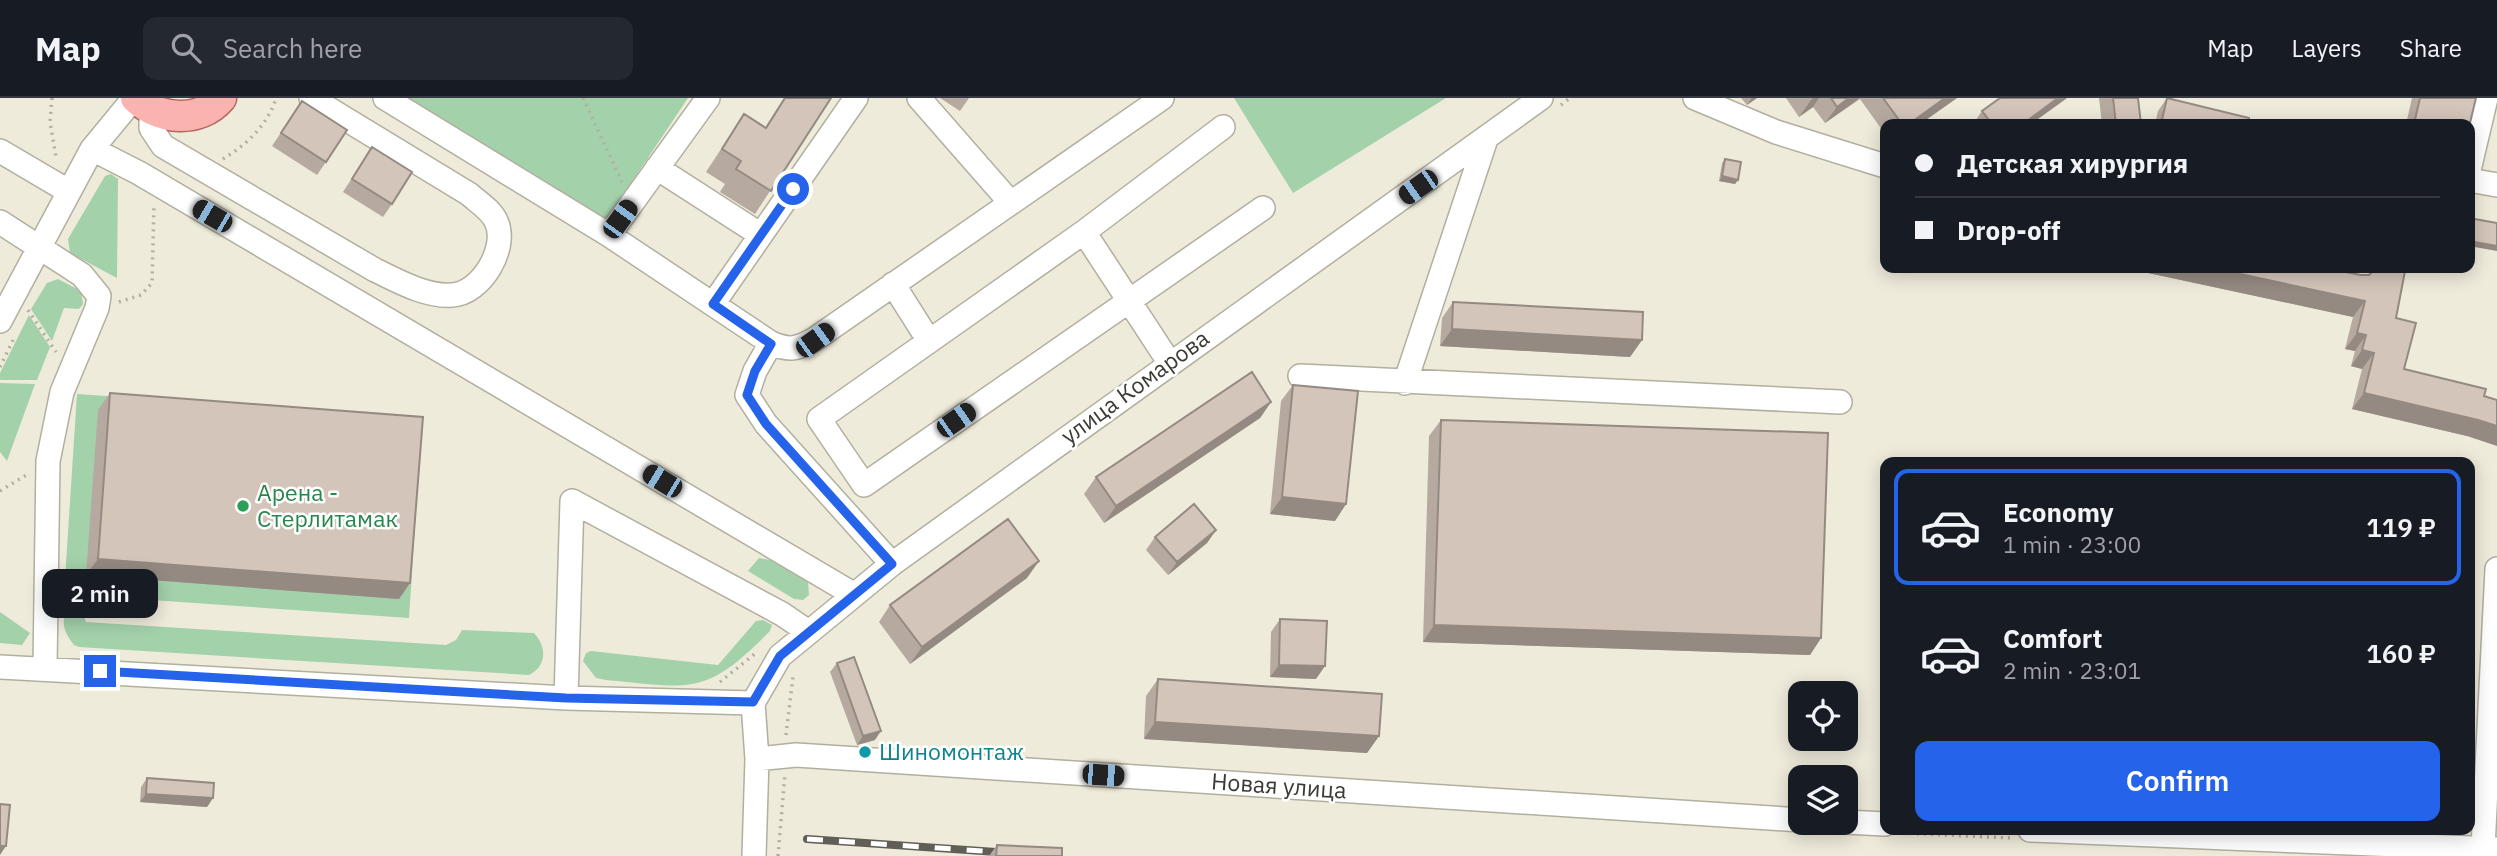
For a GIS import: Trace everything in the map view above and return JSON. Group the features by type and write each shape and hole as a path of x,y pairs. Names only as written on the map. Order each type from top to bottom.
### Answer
{"main road":[{"path":"140,102 168,116 186,116 202,112 221,98"}],"street":[{"path":"0,321 92,149 140,102 150,128 163,146 375,270 410,286 453,296 466,292 479,281 497,252 500,238 497,222 487,209 469,194 311,98"},
{"path":"385,98 609,235 771,344 786,349 800,348 1162,98"},
{"path":"609,235 708,98"},
{"path":"713,304 856,98"},
{"path":"919,98 1010,202"},
{"name":"улица Комарова","path":"753,702 772,666 807,631 892,564 1169,362 1541,98"},
{"path":"1695,98 1776,132 1880,164"},
{"path":"2475,145 2486,98"},
{"path":"1223,127 1084,232 819,419 864,485 1263,208"},
{"path":"1405,383 1486,139"},
{"path":"92,149 139,173 853,594"},
{"path":"0,151 68,191"},
{"path":"657,169 761,235"},
{"path":"2475,181 2497,185"},
{"path":"0,222 41,245 93,285 99,296 97,308 62,392 48,463 45,667"},
{"path":"1084,232 1169,362"},
{"path":"893,284 929,341"},
{"path":"771,344 755,371 747,395 766,424 892,564"},
{"path":"1300,376 1405,383 1840,401"},
{"path":"566,698 572,501 782,614 807,631"},
{"path":"2150,835 2490,849 2497,569"},
{"path":"0,667 45,667 566,698 753,702 757,759 754,856"},
{"name":"Новая улица","path":"757,759 796,755 1788,819"},
{"path":"1858,823 1880,824"}],"path":[{"path":"52,98 50,122 56,157"},
{"path":"197,167 221,161 243,147 261,126 276,98"},
{"path":"583,98 632,203"},
{"path":"97,308 141,295 152,283"},
{"path":"28,310 70,374"},
{"path":"0,491 48,463"},
{"path":"716,685 762,648"},
{"path":"778,856 785,770"}],"green space":[{"path":"373,98 688,98 595,237"},
{"path":"1234,98 1446,98 1293,193"},
{"path":"111,174 118,179 117,278 70,253 68,239 105,176"},
{"path":"58,279 81,291 83,304 79,309 64,308 52,341 31,309 47,283"},
{"path":"29,315 50,347 37,380 0,380 0,373"},
{"path":"0,383 35,384 7,461 0,452"},
{"name":"Арена - Стерлитамак","path":"77,394 422,418 409,618 64,594"},
{"path":"759,558 770,560 808,582 809,595 803,600 794,599 748,571"},
{"path":"72,606 82,609 86,622 446,645 456,640 462,630 534,633 541,644 543,656 539,667 529,675 79,647 70,640 64,626 65,615"},
{"path":"0,612 30,633 22,645 0,643"},
{"path":"763,620 772,625 770,631 748,652 729,668 696,683 659,685 606,680 596,678 583,661 586,653 591,651 718,665 756,621"}],"building":[{"path":"785,98 831,98 771,191 736,169 741,161 722,149 744,114 766,128"},
{"path":"1831,98 1849,98 1837,107"},
{"path":"1883,98 1945,98 1916,119 1898,119"},
{"path":"2000,98 2058,98 2030,119 1988,119 1982,111"},
{"path":"2113,98 2138,98 2140,119 2115,119"},
{"path":"2167,98 2249,118 2249,119 2162,119"},
{"path":"2420,98 2476,98 2471,119 2415,119"},
{"path":"302,101 347,130 326,162 281,133"},
{"path":"372,147 412,172 392,204 352,179"},
{"path":"1725,159 1741,162 1738,180 1722,176"},
{"path":"2475,219 2497,223 2497,246 2475,242"},
{"path":"2235,273 2405,273 2396,318 2416,323 2404,369 2486,389 2484,396 2497,400 2497,426 2364,393 2374,353 2362,350 2366,335 2357,333 2365,301"},
{"path":"1453,302 1643,312 1642,340 1452,329"},
{"path":"1252,372 1271,402 1116,506 1096,477"},
{"path":"1293,385 1358,391 1346,504 1282,497"},
{"name":"Арена - Стерлитамак","path":"110,393 423,417 410,583 98,559"},
{"path":"1441,420 1828,433 1821,638 1434,625"},
{"path":"1194,504 1216,530 1177,562 1155,537"},
{"path":"1008,519 1039,561 922,647 890,605"},
{"path":"1280,619 1327,621 1325,666 1279,665"},
{"path":"854,657 881,731 863,736 837,663"},
{"path":"1158,679 1382,694 1379,736 1155,722"},
{"path":"147,778 214,783 213,798 146,794"},
{"path":"0,804 10,805 6,846 0,846"},
{"path":"997,845 1062,848 1062,856 996,856"}],"railway":[{"path":"807,839 1055,856"}],"place":[{"name":"Арена - Стерлитамак","path":"243,506"},
{"name":"Шиномонтаж","path":"865,752"}],"route":[{"path":"100,671 566,698 753,702 780,656 807,631 892,564 766,424 747,395 755,371 771,344 713,304 793,189"}]}
